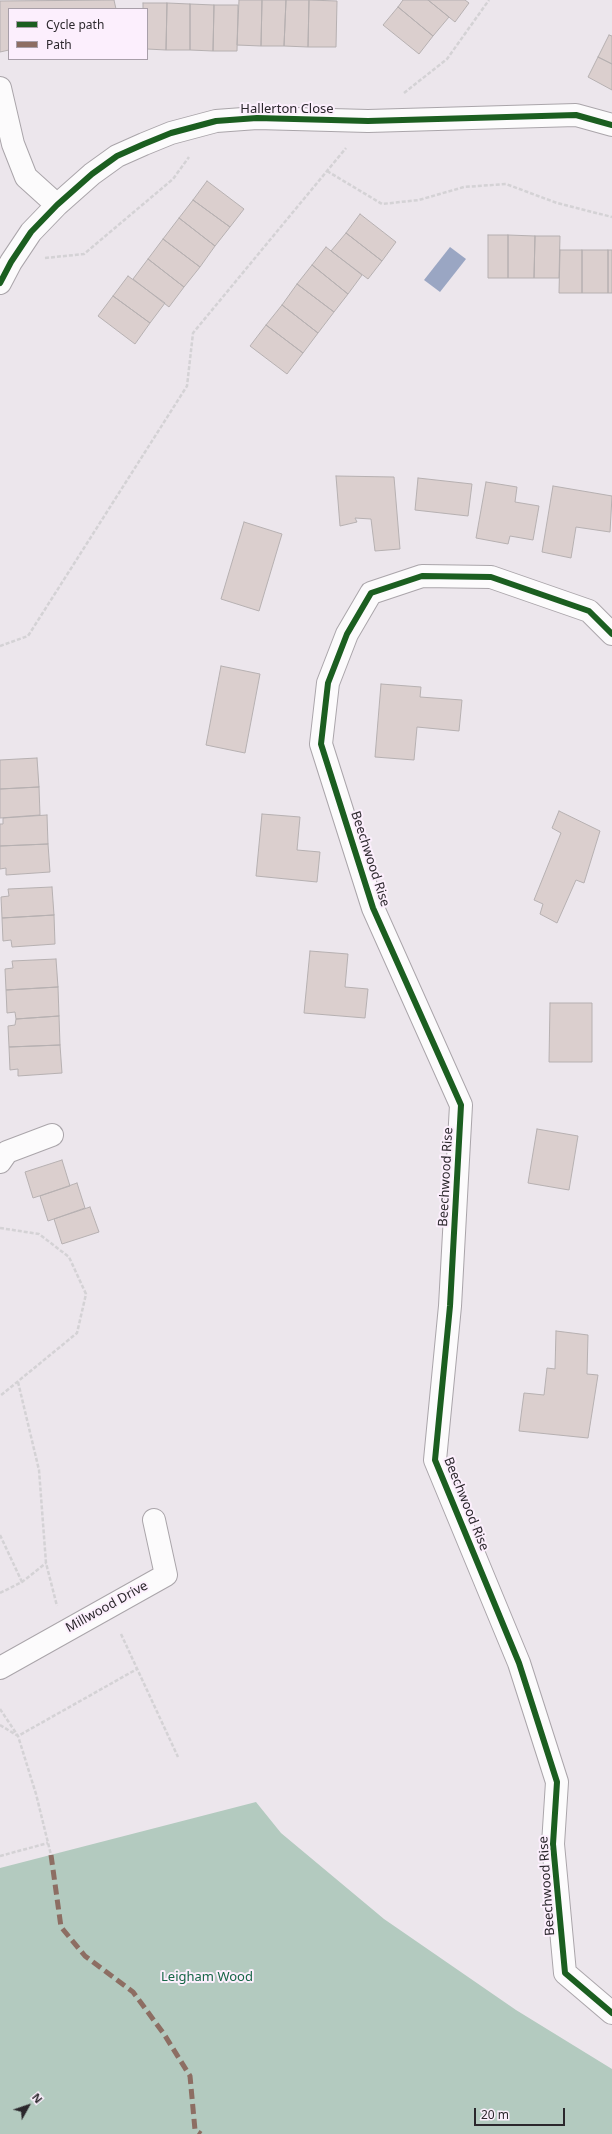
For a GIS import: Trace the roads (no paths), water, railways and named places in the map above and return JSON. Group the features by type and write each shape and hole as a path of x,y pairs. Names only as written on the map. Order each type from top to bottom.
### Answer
{"street":[{"path":"0,88 13,144 26,177 57,205"},
{"name":"Hallerton Close","path":"0,283 32,232 57,205 92,174 117,156 171,133 216,121 257,118 368,121 576,115 612,125"},
{"name":"Beechwood Rise","path":"612,634 589,611 490,577 422,576 372,593 347,634 328,684 321,744 373,908 461,1104 450,1306 435,1460 519,1663 557,1782 553,1844 565,1973 612,2013"},
{"path":"0,1162 7,1152 52,1135"},
{"name":"Millwood Drive","path":"0,1668 166,1575 154,1520"}],"water":[{"path":"450,247 466,259 440,292 424,280"}],"park label":[{"name":"Leigham Wood","path":"207,1977"}]}
